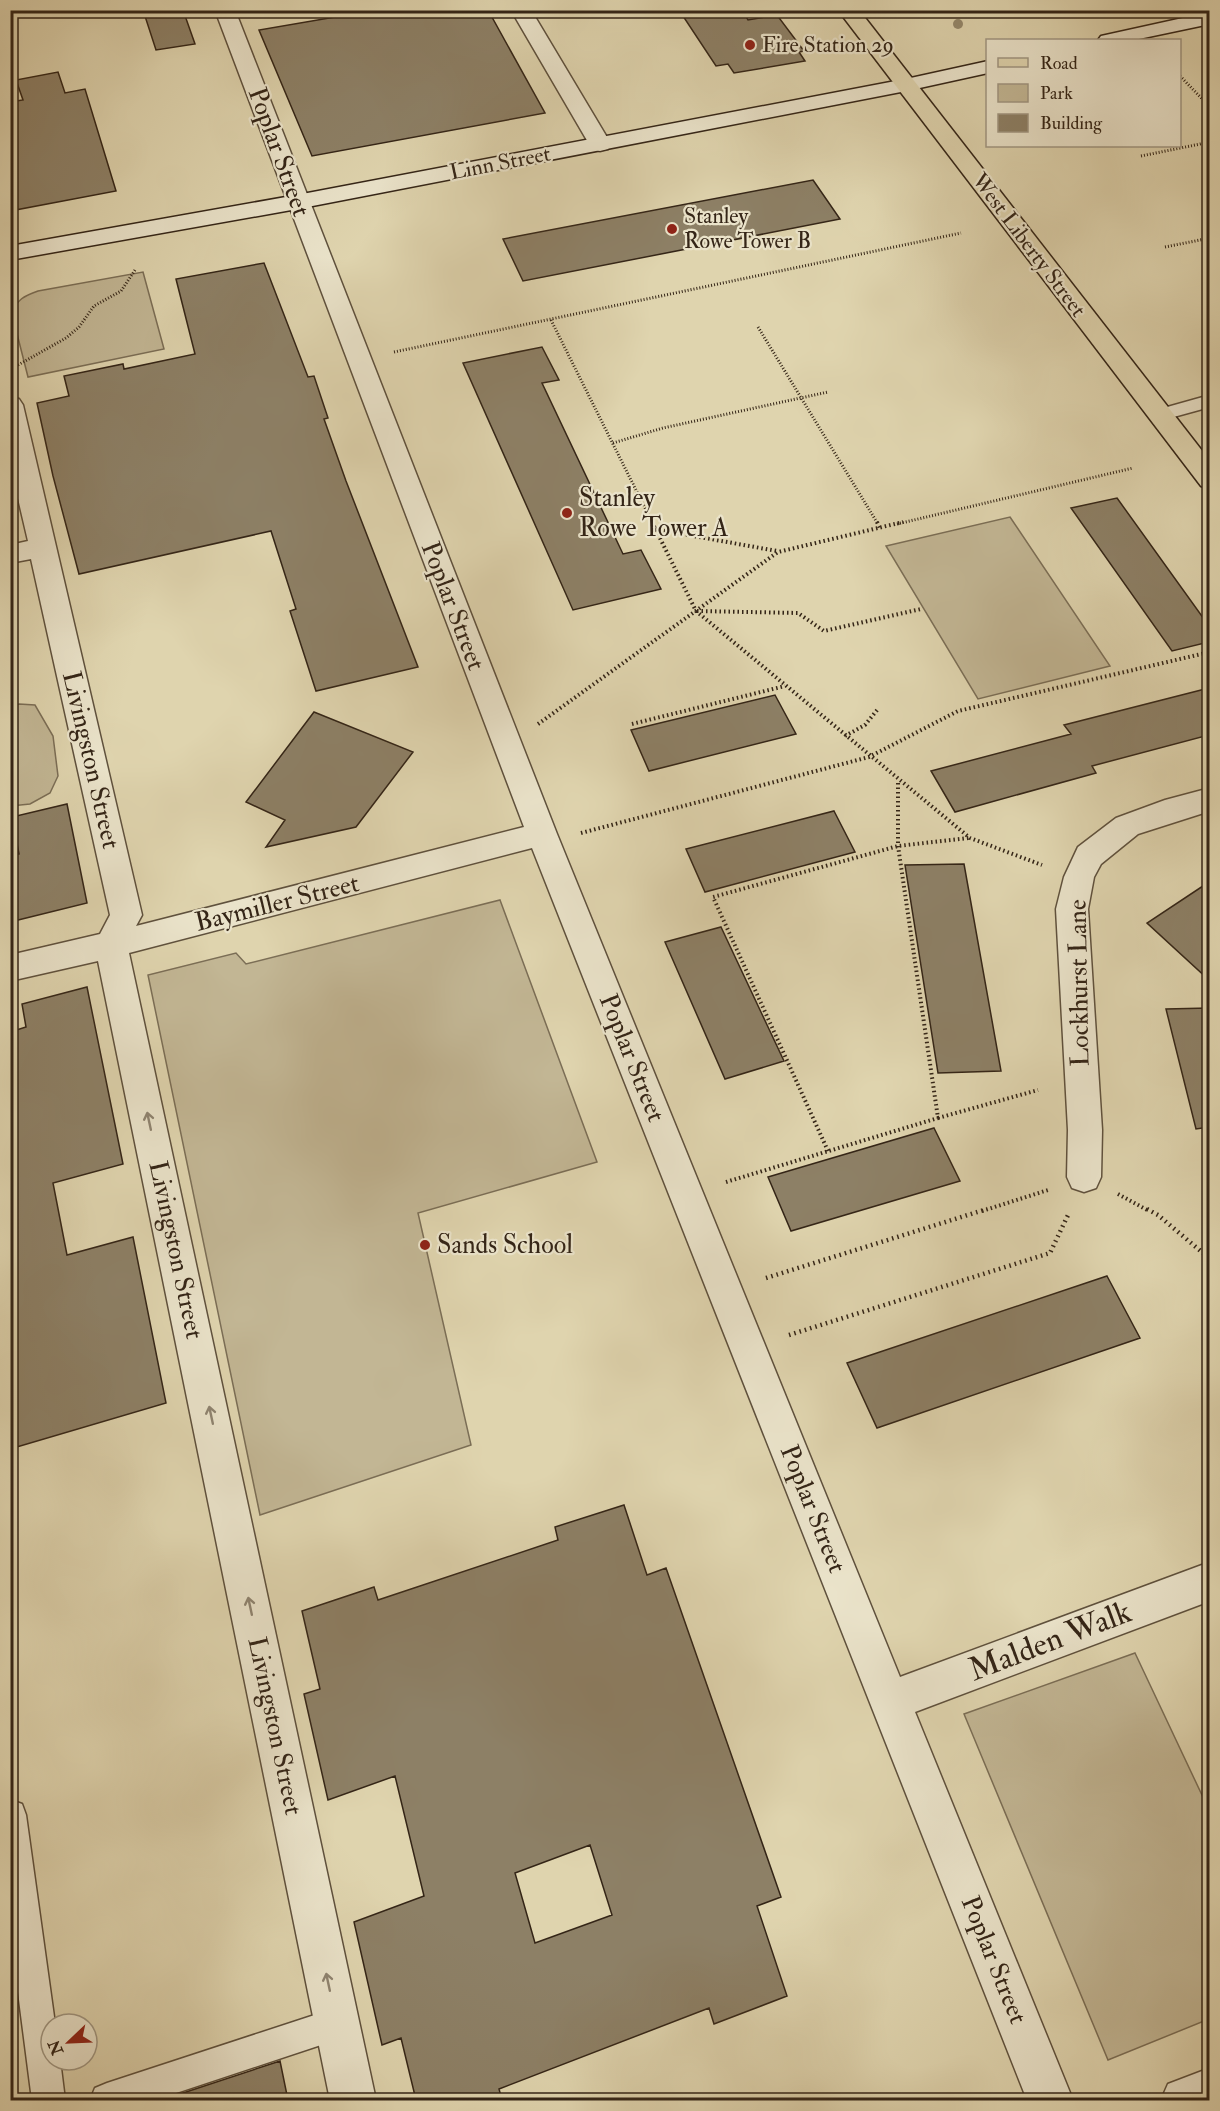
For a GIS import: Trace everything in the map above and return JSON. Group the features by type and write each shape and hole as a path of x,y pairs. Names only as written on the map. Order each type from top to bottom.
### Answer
{"main road":[{"name":"West Liberty Street","path":"848,10 1209,480"}],"street":[{"name":"Poplar Street","path":"225,10 542,834 1050,2100"},
{"path":"521,10 600,144"},
{"path":"1113,39 1209,18"},
{"name":"Linn Street","path":"10,253 297,202 906,85 986,67"},
{"name":"Livingston Street","path":"10,405 126,915 111,945 353,2100"},
{"path":"10,554 43,547"},
{"name":"Lockhurst Lane","path":"1084,1177 1085,1130 1072,909 1079,877 1089,856 1127,826 1209,799"},
{"name":"Baymiller Street","path":"10,968 111,945 542,834"},
{"name":"Malden Walk","path":"890,1701 1209,1581"},
{"path":"1184,2100 1209,2091"}],"lane":[{"path":"1159,415 1209,401"},
{"path":"11,1815 49,2100"},
{"path":"107,2100 336,2024"}],"path":[{"path":"1181,78 1209,107"},
{"path":"1141,156 1209,142"},
{"path":"385,354 961,233"},
{"path":"1165,248 1209,238"},
{"path":"18,365 66,338 79,327 94,306 121,291 135,270"},
{"path":"551,320 696,611 869,757 970,838 995,849 1079,877"},
{"path":"758,327 880,528"},
{"path":"613,443 663,428 828,392"},
{"path":"538,724 778,552 1133,468"},
{"path":"655,529 778,552"},
{"path":"696,611 798,614 824,631 921,609"},
{"path":"581,833 869,757 958,711 1209,652"},
{"path":"632,724 786,686"},
{"path":"845,736 865,725 878,709"},
{"path":"898,780 898,846 938,1118"},
{"path":"828,1151 712,897 898,846 970,838"},
{"path":"726,1182 1038,1090"},
{"path":"766,1278 1014,1202 1084,1177 1158,1215 1209,1258"},
{"path":"789,1335 1050,1253 1084,1177"}],"green space":[{"path":"143,272 164,349 28,377 12,314 22,299 38,291"},
{"path":"1010,517 1110,666 978,699 886,546"},
{"path":"19,704 35,705 53,736 58,776 50,793 30,804 11,806 11,707"},
{"path":"500,900 597,1162 418,1213 471,1445 260,1515 148,975 236,953 246,964"},
{"path":"1135,1653 1209,1810 1209,2019 1108,2060 964,1714"}],"building":[{"path":"143,10 183,10 195,44 156,50"},
{"path":"376,10 488,10 545,113 312,156 259,30"},
{"name":"Fire Station 29","path":"679,10 742,10 748,20 777,15 804,51 799,52 805,61 734,73 728,64 716,66"},
{"path":"58,72 65,93 85,89 116,191 10,211 10,102 23,100 16,80"},
{"name":"Stanley Rowe Tower B","path":"813,180 840,219 523,281 503,239"},
{"path":"264,263 308,377 314,376 328,418 324,419 346,481 418,667 316,691 290,611 296,609 271,531 79,574 53,476 37,403 69,396 64,376 123,364 124,369 195,354 176,279"},
{"name":"Stanley Rowe Tower A","path":"542,347 559,380 542,383 623,554 641,550 661,589 573,610 463,363"},
{"path":"1117,498 1209,626 1209,642 1172,651 1071,508"},
{"path":"1209,688 1209,735 1092,766 1096,773 955,812 931,771 1071,734 1064,725"},
{"path":"775,695 796,734 649,771 631,730"},
{"path":"314,712 413,752 356,827 266,847 285,820 246,802"},
{"path":"67,804 87,903 10,922 10,856 19,854 12,817"},
{"path":"834,811 855,852 705,892 686,849"},
{"path":"964,864 1001,1071 938,1073 905,865"},
{"path":"1209,882 1209,980 1147,923"},
{"path":"721,927 784,1061 725,1079 665,942"},
{"path":"87,987 123,1164 53,1183 67,1255 133,1237 166,1403 10,1449 10,1032 26,1027 22,1004"},
{"path":"1209,1008 1209,1127 1196,1129 1166,1009"},
{"path":"934,1128 960,1181 791,1231 768,1177"},
{"path":"1107,1276 1140,1338 877,1428 847,1363"},
{"path":"624,1505 647,1575 666,1568 781,1897 757,1906 787,1996 714,2024 709,2008 499,2089 502,2100 416,2100 401,2038 382,2045 354,1922 424,1896 395,1776 328,1800 304,1694 320,1689 302,1611 374,1587 378,1600 558,1540 555,1527","holes":["590,1845 612,1915 535,1943 515,1873"]},
{"path":"280,2061 288,2100 173,2100 172,2097"}],"place":[{"name":"Fire Station 29","path":"750,45"},
{"name":"Stanley Rowe Tower B","path":"672,229"},
{"name":"Stanley Rowe Tower A","path":"567,513"},
{"name":"Sands School","path":"425,1245"}]}
